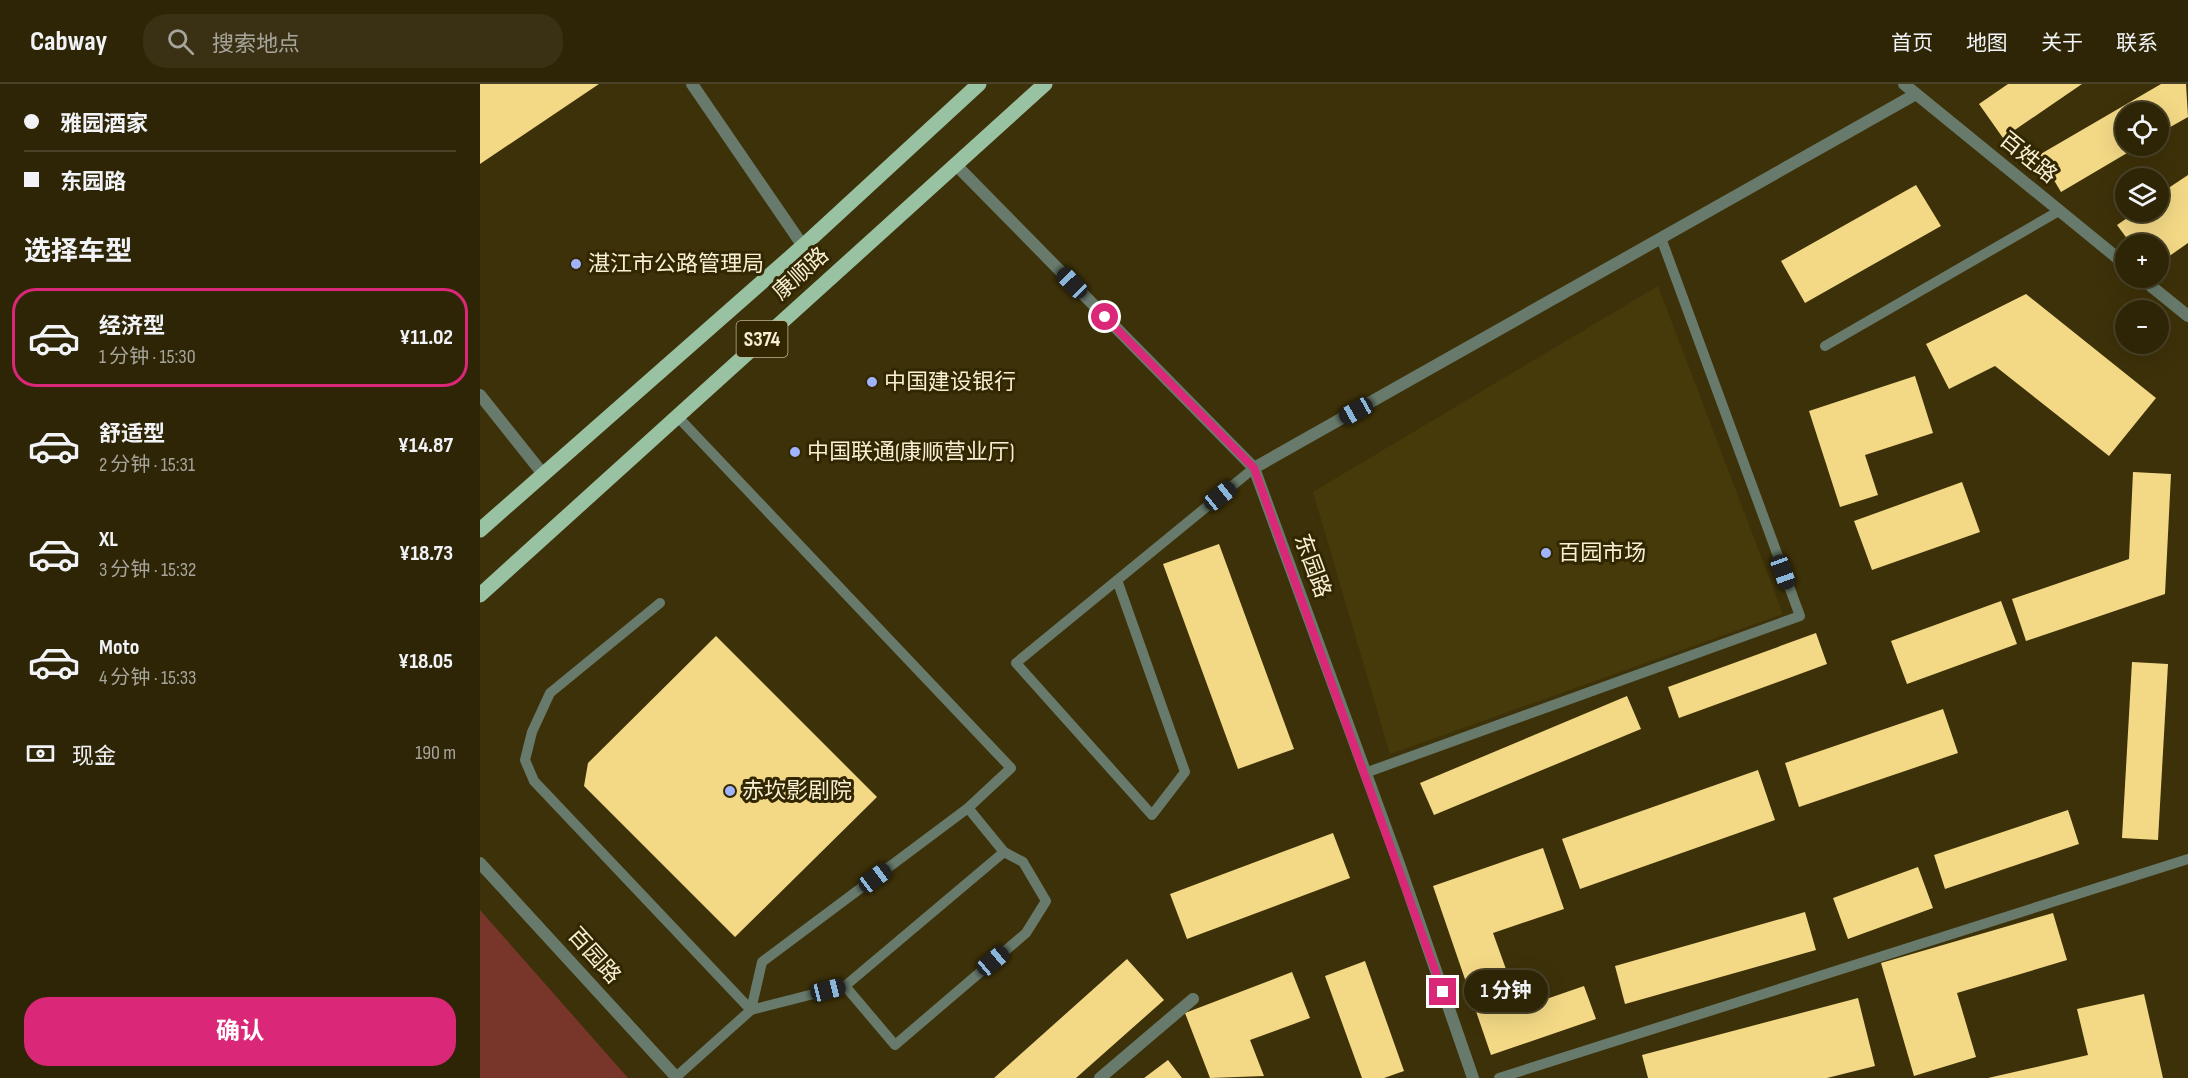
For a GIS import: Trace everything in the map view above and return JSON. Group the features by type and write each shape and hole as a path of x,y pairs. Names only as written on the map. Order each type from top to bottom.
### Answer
{"main road":[{"name":"康顺路","path":"480,530 803,246 979,84"},
{"name":"康顺路","path":"480,595 676,415 1045,84"}],"street":[{"path":"692,84 803,246"},
{"name":"百姓路","path":"1904,84 2115,256"},
{"path":"1254,468 1916,94"},
{"name":"东园路","path":"956,165 1254,468 1473,1078"},
{"path":"2153,288 2188,316"},
{"path":"480,395 543,474"},
{"name":"百园路","path":"480,862 676,1078"},
{"path":"1100,1078 1193,999"}],"lane":[{"path":"1825,346 2059,211"},
{"path":"1365,772 1800,616 1661,238"},
{"path":"676,415 1011,768 968,808 762,962 751,1010"},
{"path":"1117,580 1185,772 1152,815 1016,663 1117,580 1254,468"},
{"path":"660,603 550,693 532,732 525,760 534,781 751,1010"},
{"path":"845,986 895,1045 1026,933 1046,902 1023,862 1004,852 968,808"},
{"path":"676,1078 751,1010 845,986 1004,852"},
{"path":"1500,1078 2188,859"}],"shaded area":[{"name":"百园市场","path":"1658,286 1783,614 1390,754 1313,492"},
{"path":"480,910 628,1078 480,1078"}],"building":[{"path":"480,84 599,84 480,164"},
{"path":"2008,84 2082,84 2003,138 1979,104"},
{"path":"2161,84 2186,84 2188,117 2169,128 2169,102 2130,102"},
{"path":"2115,111 2115,156 2122,156 2061,192 2039,155"},
{"path":"2188,175 2188,243 2169,256 2169,234 2124,234 2117,225 2121,222 2169,222 2169,188"},
{"path":"1916,185 1941,226 1805,303 1781,261"},
{"path":"2026,294 2156,398 2109,456 1995,366 1949,389 1926,344"},
{"path":"1915,376 1933,433 1865,455 1878,495 1840,507 1809,411"},
{"path":"2133,472 2171,474 2165,594 2026,641 2012,599 2129,559"},
{"path":"1962,482 1980,532 1872,570 1854,521"},
{"path":"1219,544 1294,749 1238,769 1163,564"},
{"path":"2001,601 2017,644 1907,684 1891,641"},
{"path":"1816,633 1827,664 1679,718 1668,687"},
{"name":"赤坎影剧院","path":"716,636 877,797 735,937 584,786 588,763"},
{"path":"2132,662 2168,664 2158,840 2122,838"},
{"path":"1627,696 1641,729 1434,815 1420,783"},
{"path":"1943,709 1958,753 1799,807 1785,763"},
{"path":"1758,770 1775,820 1580,889 1562,839"},
{"path":"2068,810 2079,844 1945,889 1934,855"},
{"path":"1333,833 1350,878 1187,939 1170,894"},
{"path":"1543,848 1564,909 1493,933 1520,1008 1584,986 1596,1019 1491,1055 1433,886"},
{"path":"1918,867 1933,908 1848,939 1833,898"},
{"path":"1805,912 1816,950 1625,1004 1615,966"},
{"path":"2053,913 2067,960 1957,993 1976,1057 1914,1076 1881,963"},
{"path":"1127,959 1164,1000 1076,1078 994,1078"},
{"path":"1365,961 1404,1071 1384,1078 1362,1078 1325,976"},
{"path":"1292,972 1310,1018 1250,1040 1264,1076 1210,1078 1185,1013"},
{"path":"2144,994 2163,1078 1988,1078 2088,1055 2077,1009"},
{"path":"1858,998 1875,1066 1827,1078 1648,1078 1642,1055"},
{"path":"1168,1060 1182,1078 1144,1078"}],"place":[{"name":"湛江市公路管理局","path":"576,264"},
{"name":"中国建设银行","path":"872,382"},
{"name":"中国联通(康顺营业厅)","path":"795,452"},
{"name":"百园市场","path":"1546,553"},
{"name":"赤坎影剧院","path":"730,791"}],"route":[{"path":"1105,317 1254,468 1399,864 1443,992"}]}
